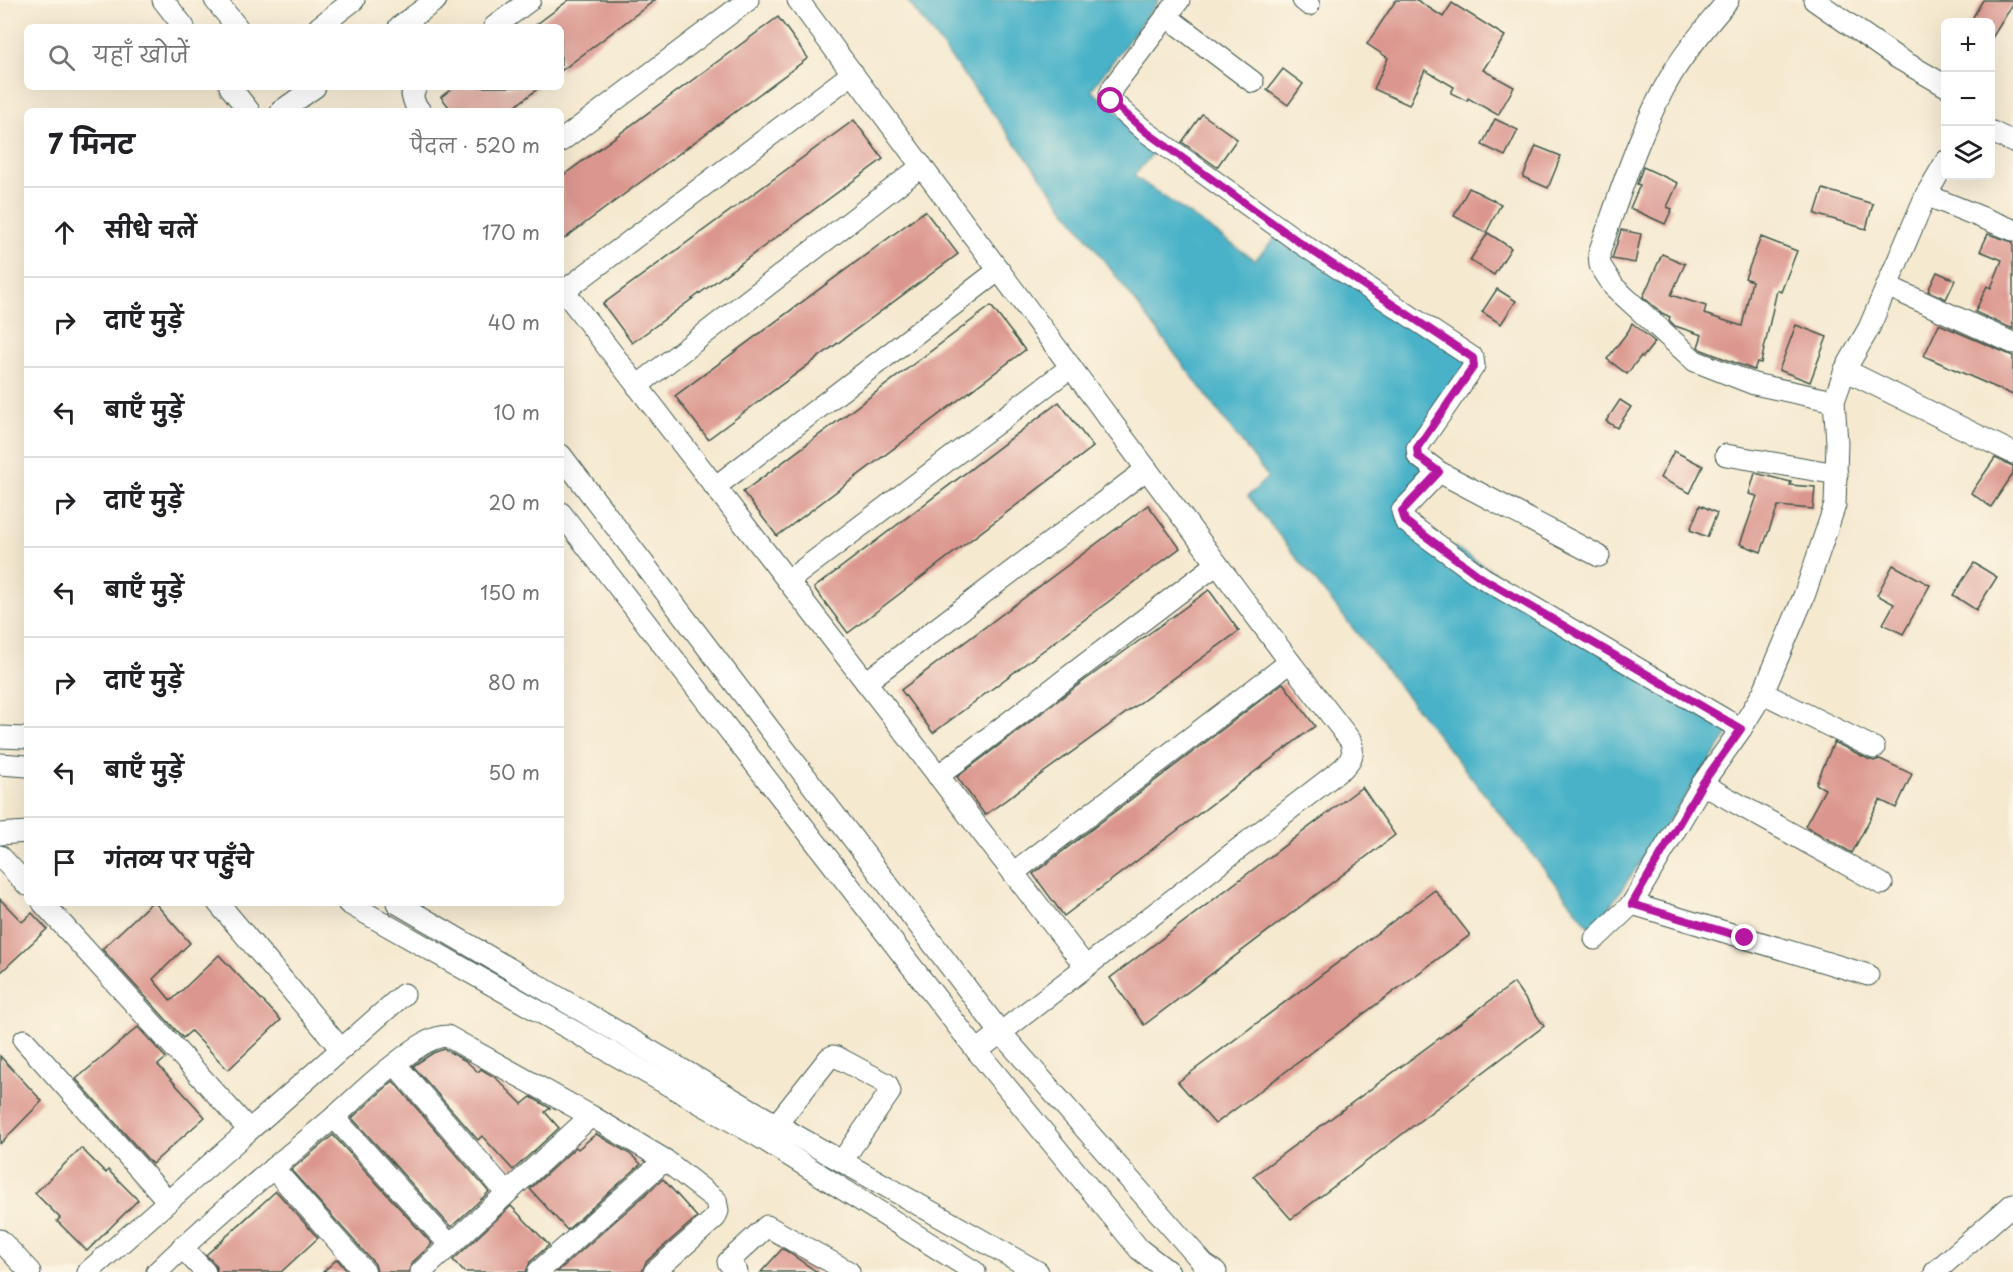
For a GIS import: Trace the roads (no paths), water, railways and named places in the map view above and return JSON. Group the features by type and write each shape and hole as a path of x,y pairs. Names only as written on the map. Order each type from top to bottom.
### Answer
{"street":[{"path":"164,0 182,24"},
{"path":"215,0 235,24"},
{"path":"323,24 354,0"},
{"path":"403,24 436,0"},
{"path":"498,24 530,0"},
{"path":"564,139 748,0"},
{"path":"798,0 1350,740 1354,749 1351,760 977,1051"},
{"path":"1728,0 1693,43 1672,75 1640,139 1599,253 1600,265 1614,287 1695,361 1754,384 1834,401"},
{"path":"1814,0 1896,57 1941,83"},
{"path":"1253,82 1172,8 1110,94 1111,101 1145,131 1299,242 1473,358 1474,366 1417,448 1418,456 1439,472 1599,556"},
{"path":"564,288 853,73"},
{"path":"232,90 247,108"},
{"path":"290,103 310,90"},
{"path":"414,90 412,95 418,108"},
{"path":"1995,133 2013,142"},
{"path":"637,386 921,166"},
{"path":"1595,939 1632,904 1702,784 1741,729 1762,693 1804,596 1835,505 1837,442 1834,401 1845,370 1869,328 1926,195 1941,169"},
{"path":"1926,195 2013,230"},
{"path":"715,487 999,270"},
{"path":"1887,286 2013,343"},
{"path":"564,292 1085,966"},
{"path":"788,581 1071,367"},
{"path":"1845,370 2013,453"},
{"path":"1726,455 1837,474"},
{"path":"564,459 1000,1032 1204,1264 1216,1272"},
{"path":"866,682 1147,469"},
{"path":"1439,472 1402,511 1405,521 1482,578 1741,729"},
{"path":"564,517 977,1051 1139,1249 1169,1272"},
{"path":"938,776 1218,564"},
{"path":"1013,873 1290,662"},
{"path":"1762,693 1874,748"},
{"path":"0,737 24,738"},
{"path":"0,764 24,766"},
{"path":"1702,784 1882,884"},
{"path":"0,834 24,832"},
{"path":"0,856 24,882"},
{"path":"1632,904 1868,975"},
{"path":"46,906 249,1130"},
{"path":"221,906 342,1049"},
{"path":"354,906 770,1132 842,1161 1038,1272"},
{"path":"402,906 770,1132 975,1272"},
{"path":"88,1272 404,994"},
{"path":"158,1272 182,1247 395,1064 436,1038 447,1036 665,1160 716,1200 718,1211 715,1218 654,1272"},
{"path":"24,1040 168,1201"},
{"path":"770,1132 829,1058 833,1056 887,1084 890,1092 842,1161"},
{"path":"395,1064 507,1193"},
{"path":"421,1272 591,1116"},
{"path":"334,1117 450,1245"},
{"path":"538,1272 665,1160"},
{"path":"273,1168 365,1272"},
{"path":"1935,1272 2013,1204"},
{"path":"737,1272 728,1262 767,1226 849,1272"},
{"path":"0,1239 30,1272"},
{"path":"182,1247 205,1272"}],"water":[{"path":"907,0 1159,0 1091,90 1158,147 1134,176 1255,260 1280,233 1483,360 1412,460 1442,476 1412,510 1441,539 1735,724 1593,931 1248,496 1268,477"}]}
